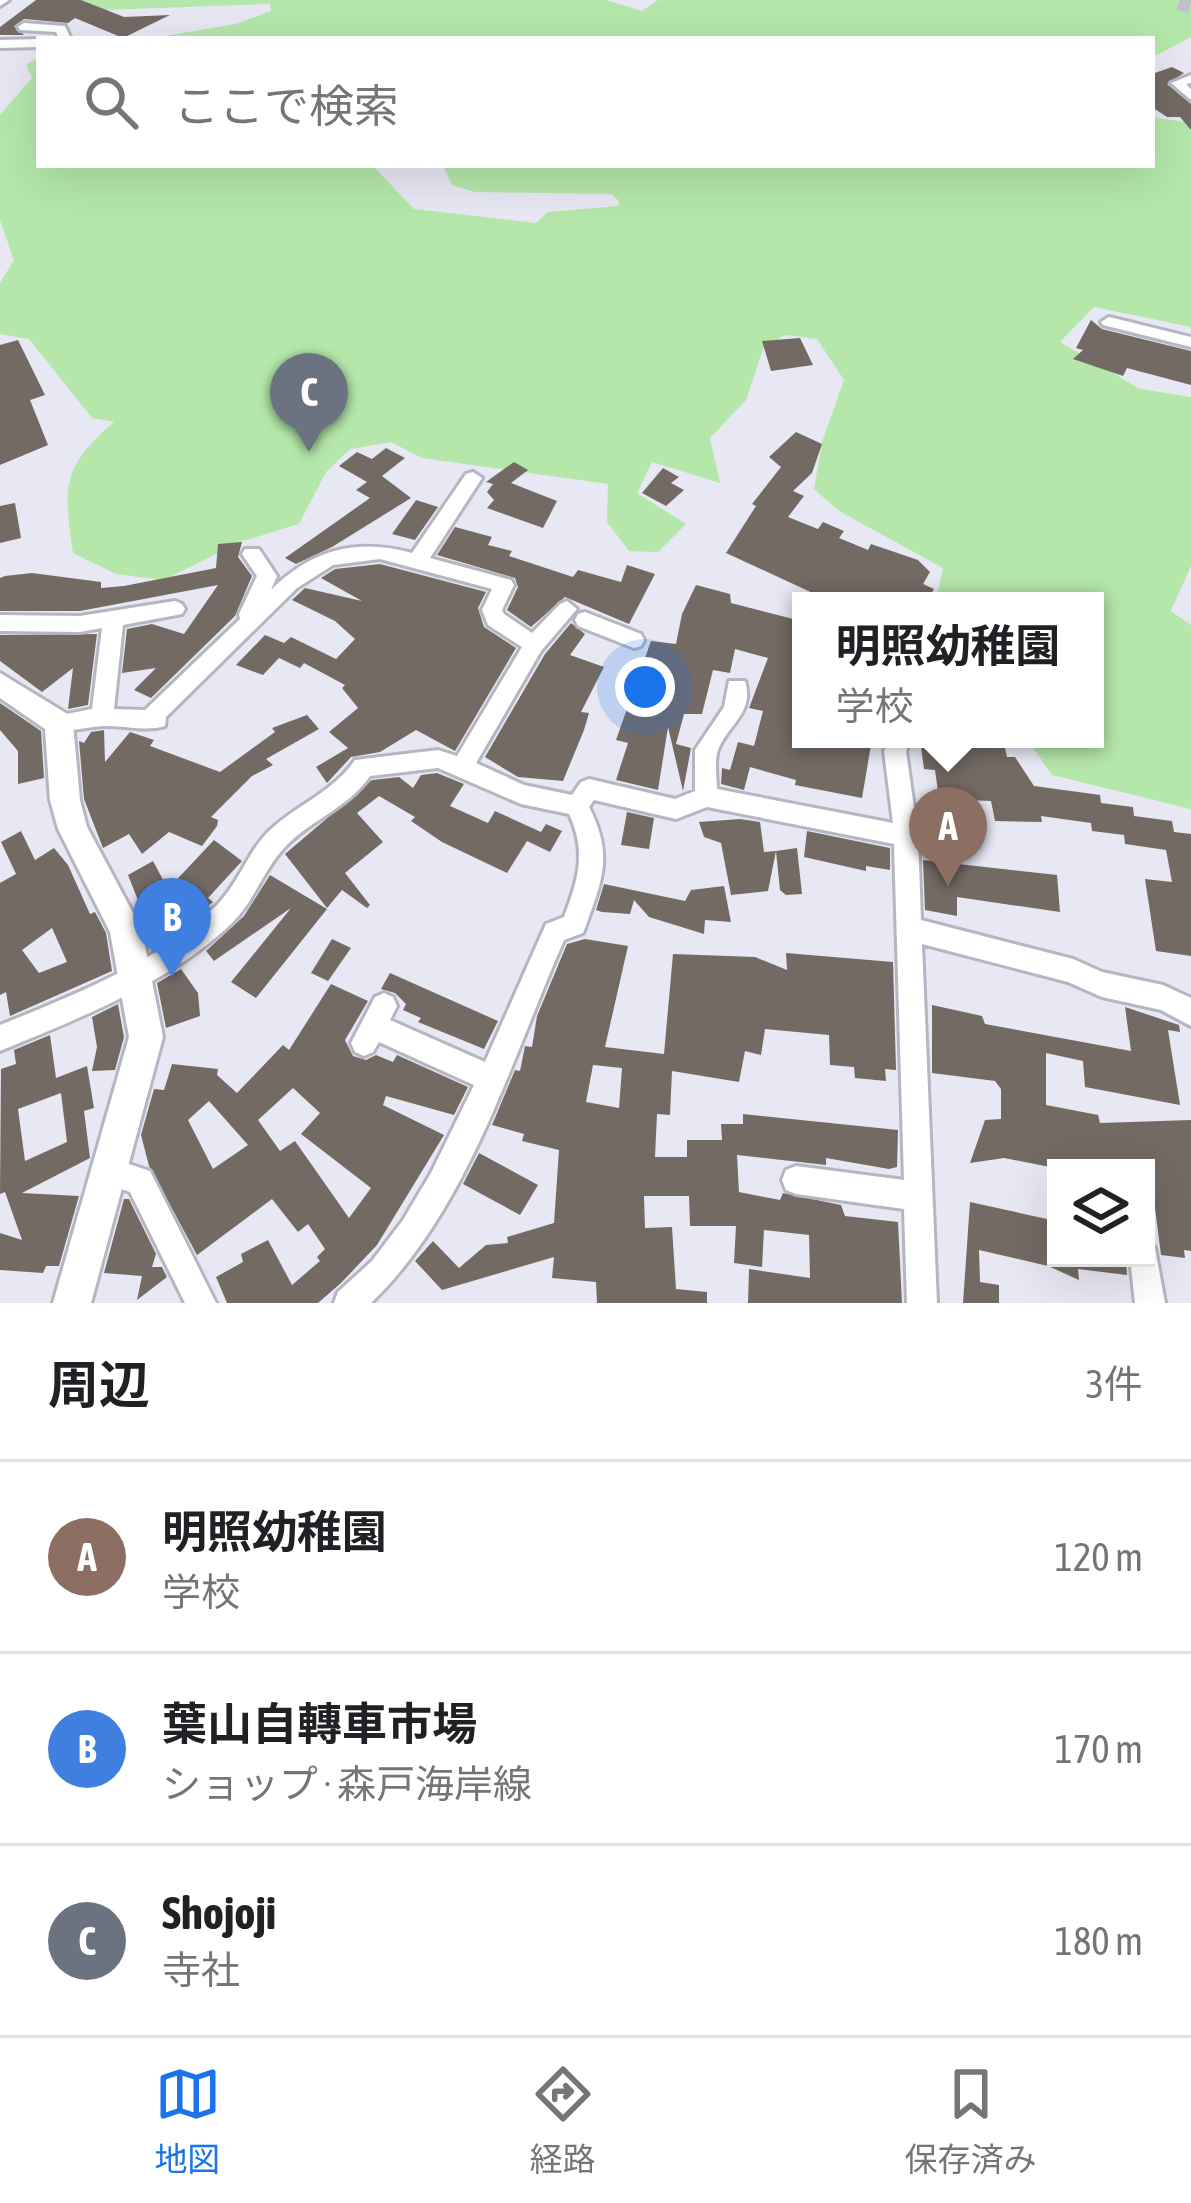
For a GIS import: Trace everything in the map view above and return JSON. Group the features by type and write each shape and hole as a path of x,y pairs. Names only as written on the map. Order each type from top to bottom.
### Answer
{"main road":[{"path":"0,684 58,724 65,800 73,829 126,929 138,974 146,1037 72,1303"}],"street":[{"path":"24,27 62,29 64,36"},
{"path":"0,44 36,43"},
{"path":"1191,79 1178,83 1191,96"},
{"path":"1109,322 1191,342"},
{"path":"418,560 473,478"},
{"path":"252,622 290,583 328,558 380,552 504,586 492,610 495,619 534,645"},
{"path":"58,724 102,717 147,722 168,719 256,632 249,614 267,575 252,554"},
{"path":"0,623 80,624 175,609"},
{"path":"462,767 534,645 576,615 634,640"},
{"path":"102,717 114,618"},
{"path":"706,796 706,750 735,709 737,687"},
{"path":"896,748 906,836 922,1303"},
{"path":"0,1038 87,1003 220,919 239,899 259,858 284,832 350,788 363,767 438,759 521,794 578,806 595,837 597,860 574,925 555,932 455,1155 394,1256 349,1303"},
{"path":"578,806 589,789 676,808 706,796 906,836"},
{"path":"907,928 1073,971 1093,985 1173,997 1191,1013"},
{"path":"374,1025 491,1079"},
{"path":"111,1172 140,1181 201,1303"},
{"path":"796,1180 917,1196"},
{"path":"1146,1267 1150,1303"}],"green space":[{"path":"80,0 606,0 642,11 658,0 1191,0 1191,37 1157,55 1155,36 165,36 236,24 271,11 270,4 104,10"},
{"path":"36,59 36,168 375,168 414,209 536,223 548,212 618,206 619,201 611,194 475,192 452,185 444,168 1155,168 1155,117 1191,123 1191,327 1094,307 1060,342 1140,389 1191,397 1191,566 1171,611 1191,625 1191,809 1052,775 1033,748 1104,748 1104,592 938,592 943,568 839,511 814,489 822,442 844,380 817,339 785,335 763,349 746,400 710,438 720,483 652,462 637,493 686,524 658,552 629,551 607,522 608,484 422,458 391,442 350,449 326,472 299,524 240,542 164,580 116,574 73,553 70,481 84,453 114,422 92,418 29,339 0,334 0,283 14,260 0,220 0,115 32,78 26,65"}],"building":[{"path":"36,0 81,0 124,17 170,15 127,36 75,18 68,23 24,19 14,26 24,35 0,35 0,27"},
{"path":"1172,67 1184,73 1167,84 1191,104 1191,130 1180,117 1167,117 1155,109 1155,73"},
{"path":"1091,320 1102,329 1191,351 1191,385 1127,368 1123,376 1073,359 1083,350 1076,348"},
{"path":"800,338 813,365 771,371 762,341"},
{"path":"18,340 45,395 30,400 48,445 0,465 0,345"},
{"path":"796,432 822,444 812,473 793,491 804,496 788,517 818,529 823,522 844,531 839,538 868,550 871,544 918,560 930,572 923,584 932,592 810,592 726,553 756,506 752,504 781,467 769,457"},
{"path":"386,448 405,458 382,476 411,498 332,547 296,564 285,558 370,498 356,490 367,482 339,466 357,452 372,459"},
{"path":"514,462 528,470 511,483 557,501 543,528 487,508 494,500 487,492 493,484 486,482"},
{"path":"663,468 679,477 671,483 684,490 666,506 642,493"},
{"path":"416,500 438,507 415,540 392,534"},
{"path":"15,503 21,538 0,543 0,506"},
{"path":"455,527 492,537 488,545 512,551 509,556 573,577 578,570 621,582 627,565 655,574 629,624 565,597 531,627 507,610 518,587 515,578 437,555"},
{"path":"242,542 238,557 252,576 235,616 151,698 134,690 156,668 122,673 127,629 152,624 184,634 218,585 80,611 0,611 0,578 5,576 32,573 101,582 101,588 124,586 216,568 218,544"},
{"path":"380,564 486,592 478,608 484,627 516,648 455,751 416,730 380,752 351,757 327,783 316,767 348,748 329,732 358,708 342,688 345,685 304,663 300,668 279,658 263,675 236,665 265,635 284,643 291,637 336,659 355,639 335,621 292,600 305,588 362,601 321,578 335,569"},
{"path":"696,585 730,594 731,603 792,619 792,748 870,748 862,798 795,785 796,780 750,767 744,790 721,784 722,768 730,770 738,742 754,746 763,711 749,708 768,658 735,649 730,673 713,670 702,714 684,714 676,744 691,748 683,791 668,727 658,790 616,780 628,743 616,740 651,641 676,644 682,614"},
{"path":"571,623 585,634 570,655 604,667 581,712 589,713 584,730 563,781 518,777 485,757 545,654"},
{"path":"97,634 88,705 68,709 73,668 42,692 0,661 0,635"},
{"path":"0,703 41,731 44,778 18,784 18,751 0,730"},
{"path":"307,715 319,729 266,759 273,765 252,776 211,817 218,820 217,826 202,846 169,832 142,854 129,834 103,848 84,799 79,741 84,743 91,732 104,730 105,762 130,732 154,740 150,746 220,772 275,732 272,728"},
{"path":"921,748 1005,748 1007,757 1015,757 1034,786 1100,795 1101,803 1133,807 1134,816 1172,821 1174,832 1191,834 1191,956 1156,951 1145,879 1172,882 1166,850 1125,844 1124,835 1092,831 1091,823 1041,816 1042,822 995,821 991,801 939,799 935,770 924,769"},
{"path":"437,773 464,784 450,806 488,823 495,811 541,832 546,824 562,831 550,852 527,841 507,873 442,842 411,821 415,817 379,796 357,813 383,842 345,873 370,905 367,908 342,890 327,908 285,854 372,780 399,777 413,788 421,775"},
{"path":"627,812 654,818 649,849 621,845"},
{"path":"699,822 760,822 764,852 776,851 768,891 731,895 721,843 704,837"},
{"path":"21,831 35,860 54,848 68,865 90,914 95,912 106,933 112,971 10,1016 6,992 0,995 0,883 16,874 1,842","holes":["52,928 67,962 39,973 22,950"]},
{"path":"807,831 890,848 890,870 866,866 866,871 804,857"},
{"path":"214,840 242,861 208,898 213,902 156,946 128,875 153,861 168,889"},
{"path":"797,848 802,894 786,895 780,890 776,851"},
{"path":"923,860 1057,875 1060,912 957,897 957,916 925,910"},
{"path":"270,875 327,909 256,998 231,982 291,908 214,961 206,951 244,916"},
{"path":"604,884 685,901 691,890 724,886 731,922 705,920 704,934 649,917 634,900 630,914 602,912 596,910"},
{"path":"332,939 351,948 328,981 311,973"},
{"path":"585,939 628,946 605,1047 664,1054 673,954 755,957 787,970 786,953 893,962 896,1070 885,1069 886,1081 855,1078 854,1067 830,1065 829,1035 765,1029 761,1055 745,1051 739,1082 672,1071 670,1115 657,1114 655,1157 687,1157 687,1140 722,1140 721,1124 743,1124 743,1114 898,1130 897,1167 889,1169 826,1158 826,1165 737,1155 739,1192 780,1200 783,1193 841,1205 845,1216 898,1222 902,1303 748,1303 749,1269 810,1278 809,1235 764,1230 762,1267 734,1263 736,1226 690,1226 689,1196 644,1196 645,1228 672,1227 676,1289 707,1292 707,1303 597,1303 596,1282 552,1278 554,1257 442,1290 415,1261 433,1241 459,1268 486,1245 508,1243 507,1237 554,1223 559,1150 522,1141 524,1134 492,1125 515,1070 520,1071 525,1046 532,1047 537,1016 567,944","holes":["593,1065 622,1068 619,1108 586,1102"]},
{"path":"181,969 198,993 200,1016 166,1028 157,983"},
{"path":"390,973 498,1021 484,1049 418,1022 421,1018 403,1010 406,1004 395,993 381,989"},
{"path":"331,984 368,1001 345,1040 353,1056 366,1060 376,1055 393,1062 397,1055 468,1087 454,1115 386,1096 383,1105 444,1135 377,1245 341,1283 318,1303 227,1303 216,1277 243,1262 241,1254 268,1240 292,1285 320,1261 317,1257 325,1249 308,1224 298,1232 272,1199 197,1255 149,1166 141,1135 154,1089 164,1090 172,1064 218,1069 217,1075 237,1093 283,1045 289,1050","holes":["293,1088 320,1113 301,1134 371,1188 349,1218 295,1141 280,1151 258,1120","209,1101 248,1145 213,1169 188,1120"]},
{"path":"118,1004 124,1037 115,1070 92,1071 97,1047 92,1017"},
{"path":"932,1005 982,1016 985,1024 1131,1051 1125,1007 1179,1025 1180,1032 1168,1030 1180,1105 1085,1087 1083,1061 1046,1053 1046,1105 1098,1115 1100,1123 1191,1120 1191,1251 1184,1250 1185,1258 1161,1255 1155,1159 1047,1159 1047,1166 1004,1158 970,1163 985,1120 1001,1119 1001,1089 995,1081 932,1073"},
{"path":"50,1035 56,1078 87,1066 94,1108 84,1111 90,1158 22,1193 79,1196 59,1266 46,1266 43,1273 0,1270 0,1233 22,1240 5,1192 0,1194 1,1069 16,1064 14,1050","holes":["61,1093 67,1142 25,1161 18,1109"]},
{"path":"479,1153 538,1185 520,1215 463,1184"},
{"path":"124,1199 129,1199 156,1254 152,1267 162,1267 167,1277 137,1300 142,1276 104,1273"},
{"path":"970,1202 1047,1219 1047,1266 979,1250 980,1282 999,1285 999,1303 963,1303"},
{"path":"1050,1267 1127,1267 1127,1275 1078,1269 1079,1280"}],"tunnel":[{"path":"1180,0 1191,4"}],"place":[{"name":"Shojoji","path":"309,452"},
{"name":"明照幼稚園","path":"948,886"},
{"name":"葉山自轉車市場","path":"172,977"}]}
